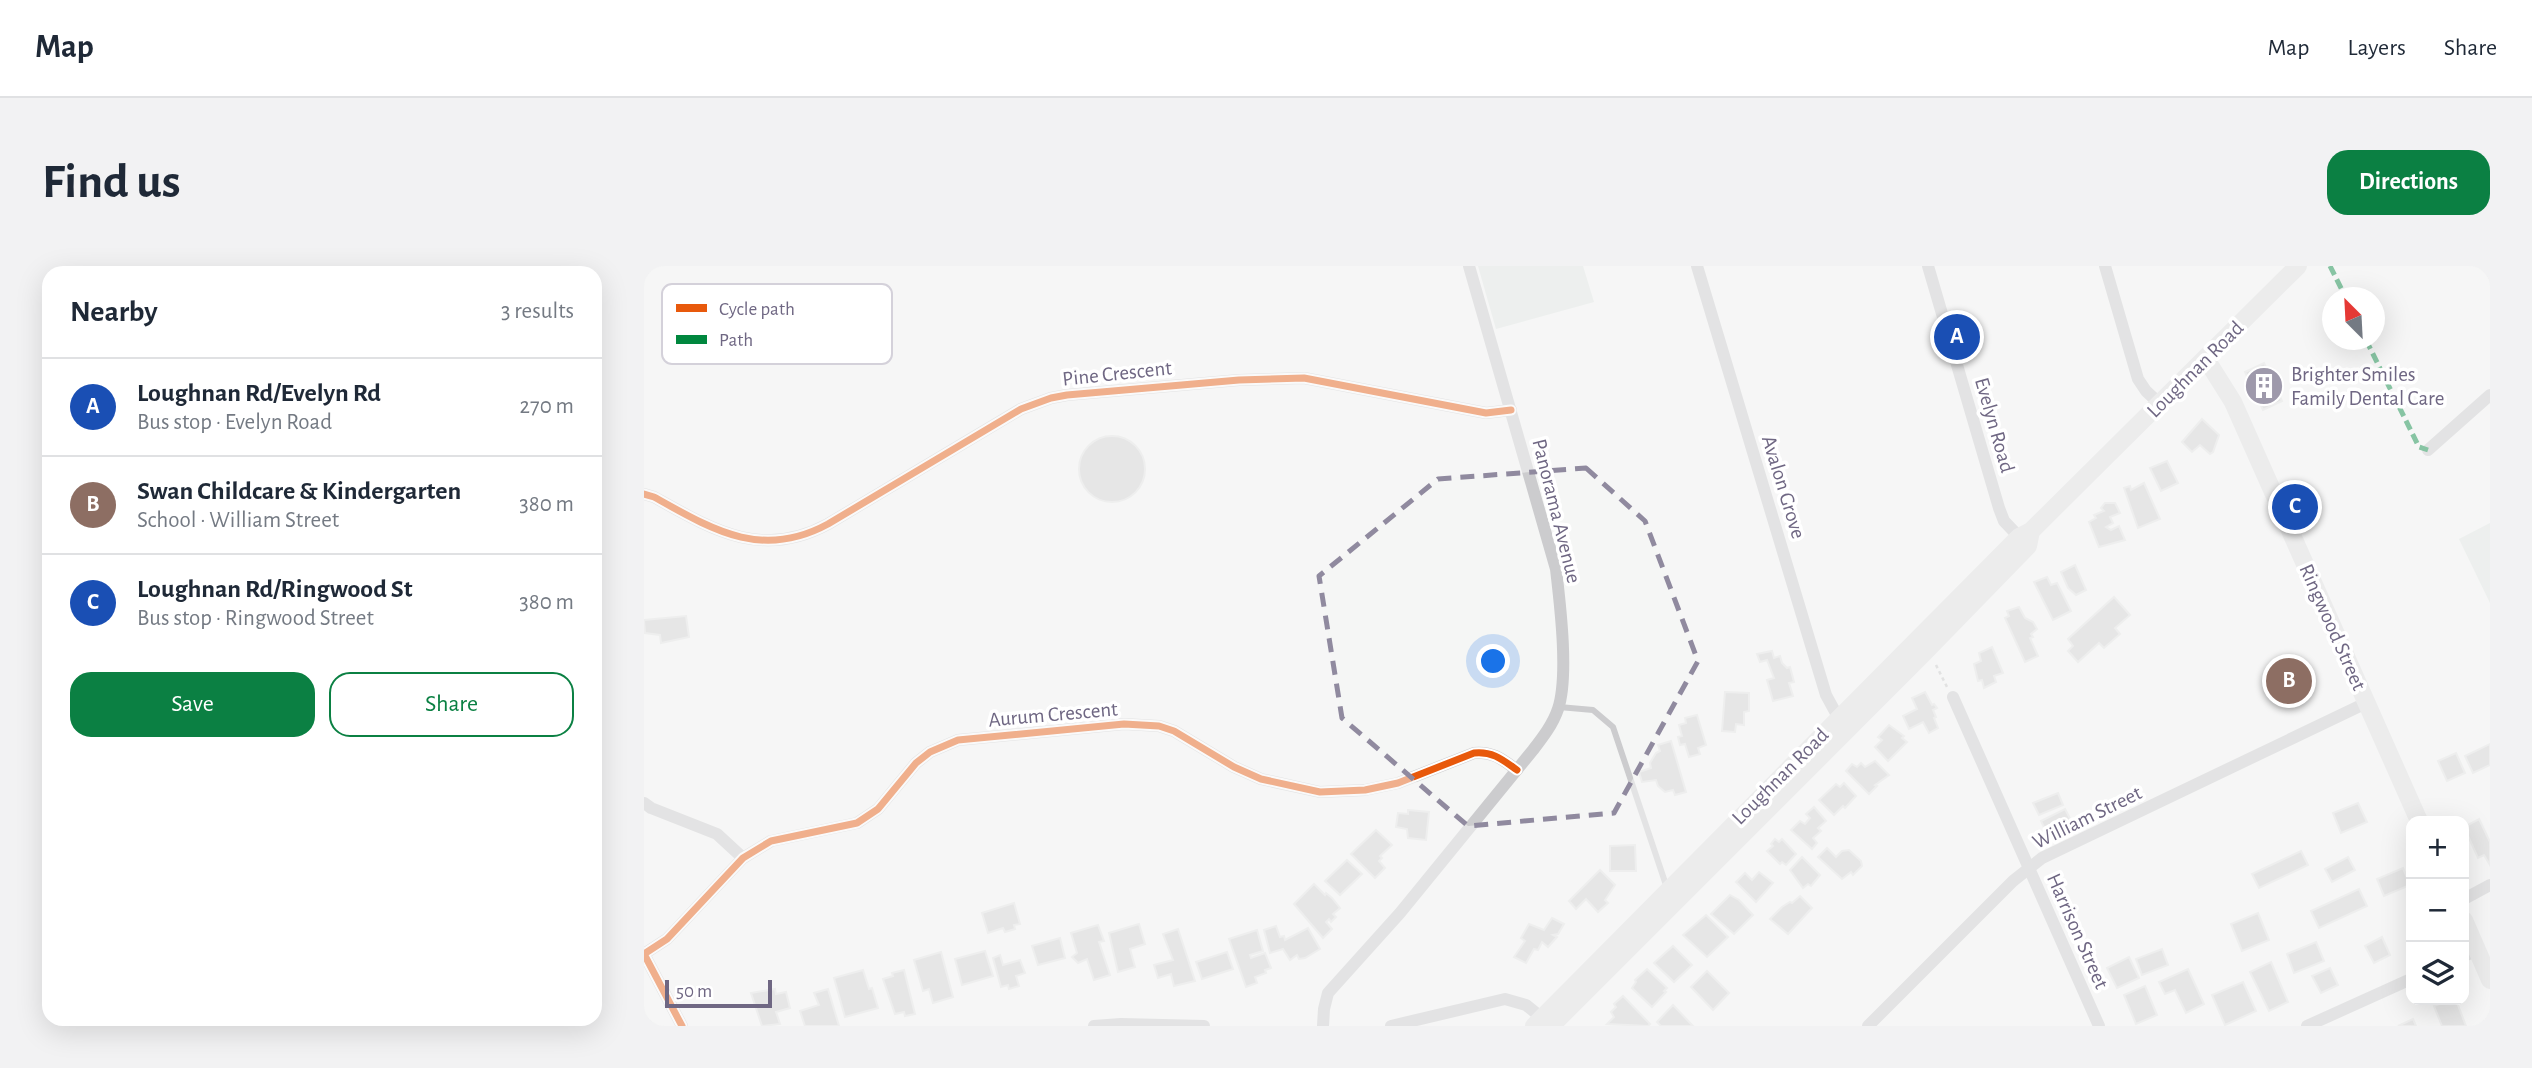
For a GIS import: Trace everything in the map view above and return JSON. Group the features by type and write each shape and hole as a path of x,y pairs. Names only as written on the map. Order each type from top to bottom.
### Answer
{"main road":[{"name":"Loughnan Road","path":"1542,1023 1838,717 2026,538 2298,266"},
{"name":"Ringwood Street","path":"2206,359 2234,402 2417,816"},
{"name":"Loughnan Road","path":"1542,1023 1923,654 2026,538"},
{"path":"2470,953 2490,979"}],"street":[{"name":"Panorama Avenue","path":"1323,1026 1328,993 1400,913 1517,770 1551,725 1559,707 1562,664 1556,569 1469,266"},
{"name":"Avalon Grove","path":"1697,266 1826,695 1838,717"},
{"name":"Evelyn Road","path":"1928,266 1999,508 2004,521 2026,538"},
{"path":"2105,266 2138,379 2160,404"},
{"name":"Pine Crescent","path":"644,494 731,536 755,541 784,540 817,530 1021,409 1059,396 1239,380 1304,378 1486,412 1511,410"},
{"path":"2428,450 2490,395"},
{"name":"Harrison Street","path":"1953,697 2099,1026"},
{"name":"William Street","path":"1868,1026 2042,858 2366,703"},
{"name":"Aurum Crescent","path":"644,954 667,939 744,859 771,841 857,823 878,809 916,763 930,752 958,740 1124,724 1159,726 1174,731 1234,767 1261,779 1320,792 1365,790 1398,783 1474,753 1495,755 1517,770"},
{"path":"644,803 717,834 744,859"},
{"path":"2469,896 2490,886"},
{"path":"644,954 682,1026"},
{"path":"2307,1026 2406,981"},
{"path":"1391,1026 1505,999 1527,1005 1542,1023"},
{"path":"1094,1026 1204,1026"}],"lane":[{"path":"1559,707 1592,710 1613,727 1668,890"}],"path":[{"path":"1933,659 1953,697"}],"highlighted area":[{"path":"1586,468 1645,521 1698,661 1614,813 1468,826 1342,718 1319,576 1438,479"}],"shaded area":[{"path":"1478,266 1583,266 1594,302 1496,329"},
{"path":"2490,523 2490,603 2459,539"}],"building":[{"name":"Brighter Smiles Family Dental Care","path":"2264,363 2282,401 2263,410 2245,372"},
{"path":"2202,419 2219,435 2210,454 2200,445 2192,452 2182,442"},
{"path":"1112,436 1135,446 1145,469 1135,492 1112,502 1089,492 1079,469 1089,446"},
{"path":"2167,461 2178,483 2161,491 2150,468"},
{"path":"2144,483 2160,519 2138,528 2124,488 2130,486 2131,490"},
{"path":"2105,503 2115,503 2120,513 2110,517 2113,523 2106,527 2111,530 2119,526 2125,540 2099,547 2089,522 2096,518 2094,515 2104,511 2101,508"},
{"path":"2075,565 2086,590 2076,595 2068,588 2061,572"},
{"path":"2047,577 2051,585 2057,583 2071,611 2053,620 2034,582"},
{"path":"2114,597 2130,615 2115,628 2120,634 2104,648 2099,643 2078,662 2068,651 2073,646 2068,639"},
{"path":"2019,607 2025,618 2033,622 2037,629 2030,638 2038,656 2025,662 2005,618 2009,616 2007,611"},
{"path":"686,616 689,637 661,643 660,635 645,633 644,620"},
{"path":"1992,647 2003,673 1994,676 1996,682 1984,688 1982,680 1978,681 1974,664 1981,661 1979,653"},
{"path":"1772,651 1774,658 1780,656 1782,663 1787,668 1790,667 1794,682 1789,683 1793,696 1773,701 1767,680 1774,678 1767,660 1760,662 1757,654"},
{"path":"1725,692 1749,693 1749,711 1744,712 1744,725 1736,724 1735,732 1722,731"},
{"path":"1925,692 1932,705 1937,708 1933,710 1938,728 1929,733 1923,722 1909,729 1903,716 1917,709 1912,698"},
{"path":"1697,715 1706,745 1698,748 1700,754 1689,757 1685,744 1680,745 1678,737 1682,736 1679,725 1686,723 1685,718"},
{"path":"1889,725 1904,736 1902,738 1907,742 1888,761 1875,747 1882,740 1878,737"},
{"path":"1671,741 1686,792 1675,795 1673,790 1665,792 1656,780 1642,782 1639,772 1651,768 1650,763 1660,751 1658,745"},
{"path":"2490,744 2490,765 2473,773 2465,756"},
{"path":"2456,753 2465,773 2447,781 2438,761"},
{"path":"1875,761 1889,775 1875,785 1877,786 1869,794 1846,771 1852,764 1857,767 1861,763 1865,767"},
{"path":"1844,783 1856,796 1834,815 1819,800 1836,784 1840,787"},
{"path":"2058,793 2063,805 2039,815 2033,803"},
{"path":"2358,803 2367,822 2341,833 2333,813"},
{"path":"1814,807 1826,821 1818,828 1821,831 1813,838 1817,843 1812,849 1791,830 1800,821 1805,824 1810,818 1806,814"},
{"path":"2065,809 2074,826 2049,838 2041,821"},
{"path":"1408,810 1429,812 1426,840 1408,838 1407,829 1396,827 1398,813 1408,814"},
{"path":"2479,819 2490,842 2490,865 2484,855 2478,858 2469,838 2469,824"},
{"path":"1376,830 1392,845 1380,856 1382,858 1379,861 1385,868 1375,878 1351,854"},
{"path":"1775,839 1779,842 1782,839 1796,854 1786,865 1782,862 1780,864 1767,851 1773,846 1771,844"},
{"path":"1635,845 1636,871 1610,871 1610,846"},
{"path":"1827,848 1836,857 1842,851 1849,850 1861,861 1862,866 1853,875 1851,872 1842,879 1818,857"},
{"path":"2301,851 2308,865 2259,888 2252,874"},
{"path":"1802,857 1820,875 1811,886 1808,884 1803,888 1790,870"},
{"path":"2348,857 2355,870 2332,882 2325,869"},
{"path":"1347,860 1362,874 1340,895 1325,881"},
{"path":"2403,868 2406,887 2384,896 2377,879"},
{"path":"1600,870 1615,885 1605,900 1608,903 1598,912 1586,899 1576,909 1569,901"},
{"path":"1759,872 1773,883 1756,902 1736,882 1745,873 1752,880"},
{"path":"1314,884 1340,908 1333,914 1336,917 1331,922 1329,919 1326,922 1332,929 1323,938 1294,904"},
{"path":"2359,889 2367,906 2319,928 2311,911"},
{"path":"1730,895 1739,900 1753,915 1734,934 1711,914"},
{"path":"1800,896 1812,908 1788,934 1770,919 1782,907"},
{"path":"1014,903 1020,924 1005,932 1003,928 988,933 982,913"},
{"path":"2258,913 2269,940 2242,951 2231,924"},
{"path":"1706,915 1728,937 1707,957 1683,935"},
{"path":"1552,918 1564,924 1558,934 1553,935 1557,937 1548,947 1542,942 1538,950 1534,949 1526,963 1514,957 1525,941 1521,938 1529,924 1544,930"},
{"path":"1139,924 1145,944 1130,949 1135,967 1118,972 1109,933"},
{"path":"1098,925 1104,941 1099,942 1110,975 1094,980 1087,959 1078,963 1072,957 1077,953 1071,933"},
{"path":"1276,926 1280,937 1284,936 1285,940 1308,928 1320,949 1305,958 1299,959 1297,955 1290,960 1283,949 1270,953 1264,930"},
{"path":"1178,929 1195,981 1174,986 1171,974 1158,978 1154,965 1173,960 1163,934"},
{"path":"1257,930 1263,951 1250,955 1251,958 1265,953 1271,968 1255,977 1257,983 1246,987 1229,939"},
{"path":"2382,937 2390,955 2374,963 2365,946"},
{"path":"1060,938 1065,958 1038,965 1032,946"},
{"path":"2316,942 2324,961 2294,973 2287,954"},
{"path":"1673,946 1692,965 1674,982 1654,963"},
{"path":"2162,949 2168,965 2142,975 2136,959"},
{"path":"985,951 993,976 962,985 955,959"},
{"path":"941,952 953,997 933,1003 929,989 923,991 914,960"},
{"path":"1227,952 1233,969 1202,979 1196,962"},
{"path":"1000,955 1003,965 1020,960 1025,973 1016,976 1019,986 1009,989 1008,985 1001,987 993,958"},
{"path":"2129,957 2139,978 2117,988 2107,968"},
{"path":"2271,962 2288,1002 2269,1011 2250,972"},
{"path":"2330,968 2338,985 2321,993 2312,976"},
{"path":"1647,969 1667,988 1652,1007 1632,988 1635,980"},
{"path":"2188,969 2204,1004 2186,1013 2175,990 2165,994 2159,982"},
{"path":"863,970 878,1008 845,1017 834,978"},
{"path":"904,970 915,1014 905,1016 904,1012 895,1014 883,979"},
{"path":"1707,971 1729,993 1713,1010 1691,987"},
{"path":"2243,982 2256,1011 2225,1025 2212,995"},
{"path":"2145,986 2157,1015 2136,1024 2124,995"},
{"path":"775,989 776,994 786,992 790,1008 776,1012 780,1024 762,1026 751,993"},
{"path":"828,989 839,1026 805,1026 800,1011 819,1005 814,993"},
{"path":"1623,996 1650,1024 1648,1026 1607,1024 1614,1017 1611,1012 1616,1007 1614,1004"},
{"path":"1673,1005 1693,1026 1661,1026 1657,1022"},
{"path":"2458,1005 2466,1026 2442,1026 2434,1006"},
{"path":"2413,1019 2416,1026 2398,1026"}],"marked path":[{"path":"2330,266 2340,287"},
{"path":"2371,350 2419,447 2428,450"}],"cycle path":[{"path":"644,494 718,530 759,540 781,540 804,535 828,524 1021,409 1067,395 1239,380 1304,378 1486,413 1511,410"},
{"path":"682,1026 644,954 667,939 743,858 771,841 857,823 878,809 916,763 930,752 958,740 1124,724 1159,726 1174,731 1234,767 1261,779 1320,792 1365,790 1398,783 1474,753 1492,755 1517,770"}],"place":[{"name":"Loughnan Rd/Evelyn Rd","path":"1957,337"},
{"name":"Brighter Smiles Family Dental Care","path":"2264,386"},
{"name":"Loughnan Rd/Ringwood St","path":"2295,507"},
{"name":"Swan Childcare & Kindergarten","path":"2289,681"}]}
